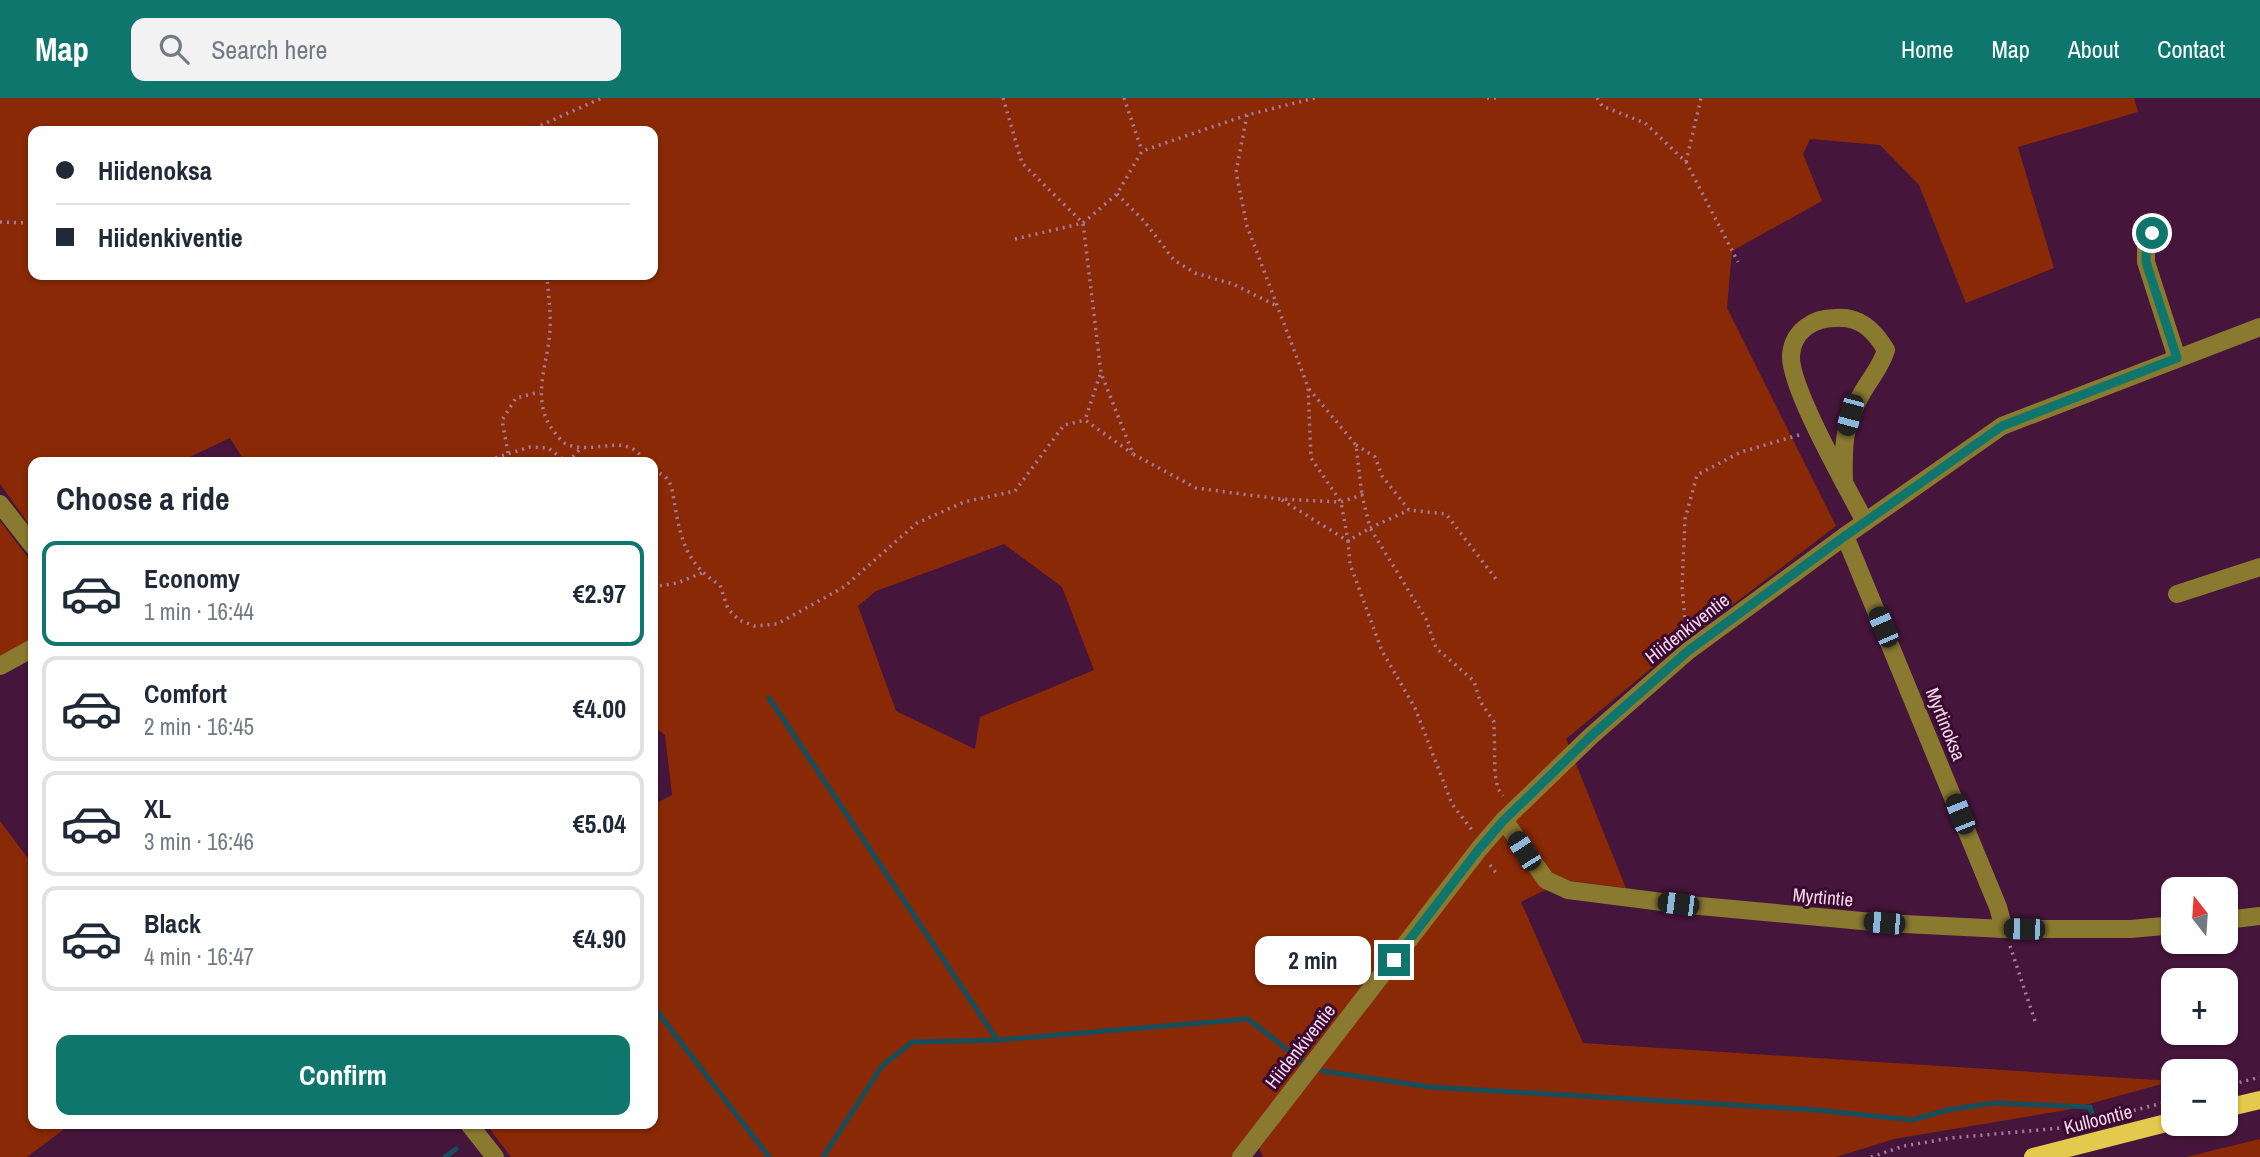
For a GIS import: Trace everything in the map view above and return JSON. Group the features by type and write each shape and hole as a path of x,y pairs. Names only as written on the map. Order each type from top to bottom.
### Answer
{"main road":[{"path":"2238,1105 2260,1100"},
{"name":"Kulloontie","path":"2033,1157 2161,1124"}],"street":[{"path":"2152,233 2146,247 2146,262 2177,358"},
{"path":"1844,483 1843,442 1850,415 1882,365 1886,350 1874,331 1847,317 1821,318 1807,326 1796,339 1791,355 1793,373 1844,483 1865,522"},
{"name":"Hiidenkiventie","path":"1241,1157 1479,849 1509,815 1591,736 1688,651 2002,426 2260,327"},
{"path":"0,504 28,540"},
{"name":"Myrtinoksa","path":"1845,536 1998,907 2004,929"},
{"path":"2177,594 2260,567"},
{"path":"0,666 28,651"},
{"name":"Myrtintie","path":"1509,815 1535,867 1546,880 1568,890 1854,921 2004,929 2131,929 2161,926"},
{"path":"2238,919 2260,916"},
{"path":"472,1129 489,1155"}],"path":[{"path":"539,126 602,98"},
{"path":"1003,98 1023,163 1083,223 1101,373 1133,454"},
{"path":"1124,98 1142,151"},
{"path":"1015,239 1083,223 1117,194 1142,151 1247,115 1315,98"},
{"path":"1488,98 1497,98"},
{"path":"1597,98 1602,106 1645,123 1686,162 1738,261"},
{"path":"1686,162 1701,98"},
{"path":"1247,115 1236,173 1247,226 1308,387 1311,458 1341,502 1350,564 1382,651 1415,708 1452,804 1472,828"},
{"path":"1117,194 1144,221 1174,260 1195,273 1233,284 1277,306"},
{"path":"0,222 28,223"},
{"path":"547,280 550,329 540,391 546,421 564,444 581,448 628,445 638,450 642,457"},
{"path":"1084,420 1101,373"},
{"path":"1308,387 1356,445 1376,457 1382,476 1409,510"},
{"path":"508,453 502,420 516,398 540,391"},
{"path":"658,473 665,476 671,485 679,530 691,560 702,573 720,585 727,609 740,620 754,626 777,624 844,586 918,523 964,502 1015,491 1064,425 1084,420 1133,454 1196,488 1280,499 1341,502 1362,495"},
{"path":"1688,651 1682,587 1685,519 1697,475 1741,452 1818,429"},
{"path":"1356,445 1362,495 1370,528 1426,619 1436,648 1474,681 1480,701 1494,722 1494,774 1509,815"},
{"path":"496,457 530,447 548,448 561,457"},
{"path":"573,457 581,448"},
{"path":"1280,499 1348,541"},
{"path":"1348,541 1409,510 1446,514 1496,579"},
{"path":"658,586 677,583 702,573"},
{"path":"2004,929 2035,1021"},
{"path":"2238,1083 2260,1077"},
{"path":"1871,1157 1904,1146 1951,1138 2069,1128 2161,1103"}],"shaded area":[{"path":"0,98 2134,98 2138,112 2018,147 2054,268 1966,303 1919,185 1880,145 1810,139 1803,154 1822,201 1732,251 1727,308 1836,526 1671,652 1566,739 1626,888 1565,880 1521,902 1583,1043 2161,1080 2161,1084 2067,1110 1894,1139 1836,1157 1263,1157 1257,1143 1241,1157 511,1157 490,1129 658,1129 658,802 672,795 665,735 658,730 658,457 242,457 230,438 190,457 28,457 28,523 0,484","holes":["1004,544 1062,587 1094,670 980,717 975,749 896,711 858,606 876,591"]},
{"path":"0,521 28,557 28,643 0,657"},
{"path":"0,821 28,858 28,1129 64,1129 27,1157 0,1157"},
{"path":"2260,1139 2260,1157 2186,1157"}],"waterway":[{"path":"769,698 997,1040"},
{"path":"658,1013 769,1157"},
{"path":"823,1157 882,1066 912,1042 997,1040 1248,1019 1303,1062"},
{"path":"1322,1071 1430,1087 1817,1110 1912,1120 1947,1110 1994,1103 2090,1107 2092,1114"},
{"path":"445,1157 456,1149"}],"route":[{"path":"1394,960 1504,820 1591,736 1688,651 2002,426 2177,358 2146,262 2146,247 2152,233"}]}
